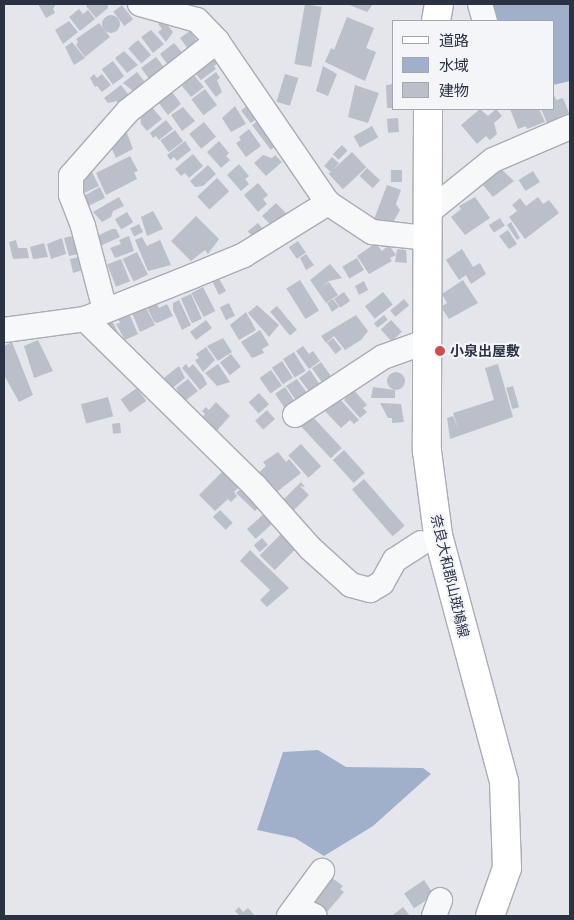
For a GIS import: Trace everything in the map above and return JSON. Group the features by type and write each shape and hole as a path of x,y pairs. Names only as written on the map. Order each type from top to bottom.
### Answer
{"main road":[{"path":"436,20 439,4"},
{"name":"奈良大和郡山斑鳩線","path":"428,110 425,342 427,451 438,535 504,782 507,868 490,916"}],"street":[{"path":"140,4 197,20 217,41 328,203 372,232 426,226 493,160 570,127"},
{"path":"480,4 485,20"},
{"path":"217,41 128,111 71,176 71,195 83,226 95,314 310,548 352,585 370,590 382,584 395,560 421,543"},
{"path":"4,330 95,314 244,255 328,203"},
{"path":"295,415 383,357 425,342"},
{"path":"291,915 301,896 322,871"},
{"path":"291,915 299,909 315,916"}],"water":[{"path":"487,4 570,4 570,81 554,85 554,20 492,20"},
{"path":"318,750 346,767 423,768 431,774 373,826 324,856 295,838 257,830 283,752"}],"building":[{"path":"38,4 56,4 53,9 55,13 46,18"},
{"path":"89,4 107,4 108,8 96,18 86,6"},
{"path":"305,4 322,7 311,67 294,64"},
{"path":"347,4 373,4 367,12"},
{"path":"122,5 133,19 124,26 113,12"},
{"path":"79,9 83,14 88,10 95,19 80,31 69,17"},
{"path":"111,15 117,18 120,24 117,30 111,33 105,30 102,24 105,18"},
{"path":"347,17 374,28 366,48 376,52 365,81 325,62 331,48 334,50"},
{"path":"163,19 173,32 166,42 158,32 162,29 158,24"},
{"path":"69,21 78,32 63,44 55,30"},
{"path":"99,23 110,37 85,57 76,45 78,42 76,39"},
{"path":"151,30 164,44 153,53 141,37"},
{"path":"190,31 198,42 191,53 180,38"},
{"path":"138,40 151,55 141,64 128,49"},
{"path":"72,42 85,58 74,65 65,47"},
{"path":"174,43 186,57 168,65 160,54"},
{"path":"124,51 138,65 127,73 115,58"},
{"path":"212,56 218,63 214,66 216,69 201,80 192,70"},
{"path":"156,57 167,71 150,80 141,68"},
{"path":"113,61 124,76 113,85 102,69"},
{"path":"323,66 337,74 328,96 316,91"},
{"path":"137,72 148,86 137,94 123,83"},
{"path":"216,72 220,78 217,80 222,92 216,97 204,81"},
{"path":"192,73 204,87 191,97 182,86"},
{"path":"94,74 97,78 102,74 111,85 102,92 97,86 95,87 90,78"},
{"path":"285,74 298,78 290,106 277,102"},
{"path":"392,84 392,108 387,108 386,85"},
{"path":"121,85 132,99 121,106 117,101 108,103 104,98"},
{"path":"355,85 379,93 368,123 348,117"},
{"path":"170,89 181,104 168,115 157,101"},
{"path":"205,89 217,105 203,115 191,99"},
{"path":"554,95 556,100 563,98 569,113 547,123 541,110 554,110"},
{"path":"252,102 262,115 251,123 241,111"},
{"path":"150,105 162,119 147,131 141,124 140,114"},
{"path":"235,106 246,124 231,132 222,118"},
{"path":"183,107 195,121 182,131 171,115"},
{"path":"479,110 488,116 497,110 502,116 494,123 497,134 490,140 486,136 477,144 461,125"},
{"path":"510,110 539,110 545,122 527,129 526,126 518,129"},
{"path":"264,116 283,141 271,150 252,125"},
{"path":"398,118 399,132 388,133 387,119"},
{"path":"166,120 173,129 159,140 156,136 153,138 150,133"},
{"path":"204,122 216,137 201,149 189,134"},
{"path":"372,126 378,137 360,148 354,136"},
{"path":"125,128 133,149 116,158 111,147"},
{"path":"249,129 261,146 246,157 236,143 241,140 239,137"},
{"path":"175,130 183,141 169,152 160,141"},
{"path":"185,141 191,150 177,161 174,157 170,160 167,155"},
{"path":"219,141 229,153 226,156 230,160 221,168 207,152"},
{"path":"342,145 348,151 338,160 333,154"},
{"path":"352,152 366,167 343,189 329,174"},
{"path":"193,154 203,166 189,178 185,173 181,176 175,169"},
{"path":"263,155 272,158 275,155 282,162 266,176 254,163"},
{"path":"130,156 138,171 134,172 137,179 106,195 96,173"},
{"path":"332,157 339,163 331,172 324,166"},
{"path":"239,164 249,176 245,179 249,184 241,191 227,175"},
{"path":"208,165 216,174 203,186 195,187 190,181"},
{"path":"367,168 380,180 373,188 359,176"},
{"path":"501,169 514,181 493,197 483,185"},
{"path":"391,170 402,170 402,182 391,182"},
{"path":"533,171 540,182 525,191 519,180"},
{"path":"92,172 99,186 84,193 82,177"},
{"path":"217,178 229,191 210,210 197,196"},
{"path":"258,183 268,195 263,199 267,204 258,212 244,195"},
{"path":"387,185 401,190 396,204 400,210 390,228 373,222"},
{"path":"100,187 105,198 84,208 82,197"},
{"path":"119,197 124,206 113,211 111,217 102,222 93,212"},
{"path":"475,197 490,218 465,235 451,217 461,209 459,206"},
{"path":"538,197 543,204 549,200 559,213 525,239 509,217 517,211 512,205 520,198 526,206"},
{"path":"276,203 286,213 281,218 285,222 276,230 262,216"},
{"path":"153,211 163,229 147,236 141,217"},
{"path":"127,212 133,222 121,229 115,219"},
{"path":"196,216 219,239 208,254 205,250 191,261 171,241"},
{"path":"500,218 505,226 494,233 489,225"},
{"path":"511,222 520,238 517,240 507,225"},
{"path":"258,223 267,234 257,242 248,231"},
{"path":"139,224 143,232 134,237 130,229"},
{"path":"116,229 120,237 98,247 97,236"},
{"path":"508,230 517,244 509,249 499,236"},
{"path":"71,236 82,253 69,256 64,238"},
{"path":"129,236 134,251 115,258 110,248 121,244 119,240"},
{"path":"142,237 147,246 160,240 171,265 148,271 135,240"},
{"path":"62,238 66,254 51,259 47,244"},
{"path":"16,240 18,248 27,248 29,258 13,259 9,242"},
{"path":"298,241 306,253 297,259 289,247"},
{"path":"44,243 48,257 33,259 30,247"},
{"path":"376,243 382,251 389,245 396,255 390,258 392,261 369,274 357,256"},
{"path":"397,249 406,250 407,263 395,262"},
{"path":"462,249 473,267 480,263 486,274 471,284 466,275 459,280 446,260"},
{"path":"137,252 148,274 134,281 123,259"},
{"path":"306,254 314,265 306,270 300,258"},
{"path":"83,256 83,270 73,273 70,259"},
{"path":"357,258 364,270 349,279 342,266"},
{"path":"121,259 130,281 116,287 107,265"},
{"path":"330,264 342,278 329,281 321,287 329,282 338,295 326,303 310,280"},
{"path":"217,275 226,291 219,295 211,279"},
{"path":"300,280 319,311 306,319 286,288"},
{"path":"463,280 478,303 449,319 441,307 447,303 442,294"},
{"path":"364,281 368,290 359,295 355,286"},
{"path":"203,287 215,311 204,317 191,293"},
{"path":"344,292 350,301 340,308 334,299"},
{"path":"383,292 393,305 375,319 365,306"},
{"path":"191,294 202,319 192,323 181,298"},
{"path":"333,299 339,307 332,312 327,303"},
{"path":"404,299 409,305 395,317 390,311"},
{"path":"179,300 191,325 182,330 173,310 173,303"},
{"path":"155,301 159,308 167,304 173,316 157,323 154,322 146,305"},
{"path":"229,303 235,316 226,320 220,307"},
{"path":"144,304 155,325 140,332 131,311"},
{"path":"257,305 279,325 269,337 248,313"},
{"path":"277,306 297,330 290,336 270,312"},
{"path":"128,311 138,334 125,340 116,324 120,323 117,316"},
{"path":"246,312 256,330 239,340 230,325"},
{"path":"356,315 368,331 361,340 345,350 334,336 326,343 321,336"},
{"path":"384,315 388,320 378,328 374,323"},
{"path":"111,319 123,342 102,326"},
{"path":"206,320 212,328 196,340 190,332"},
{"path":"391,320 402,332 392,341 381,330"},
{"path":"260,330 269,345 262,349 264,353 252,358 241,342"},
{"path":"223,338 232,352 218,361 207,346"},
{"path":"333,338 342,349 336,354 327,343"},
{"path":"38,340 53,371 34,378 24,346"},
{"path":"12,342 33,395 19,402 4,375 4,346"},
{"path":"303,346 309,354 313,351 320,361 309,369 296,351"},
{"path":"206,347 215,360 203,372 195,360 199,358 196,354"},
{"path":"294,352 306,371 295,378 283,359"},
{"path":"231,354 241,367 230,375 220,363"},
{"path":"282,361 293,378 283,384 272,368"},
{"path":"321,362 332,378 323,384 312,368"},
{"path":"186,364 189,368 193,364 203,376 207,384 200,390 182,368"},
{"path":"218,364 230,382 217,386 205,373"},
{"path":"498,364 513,417 450,439 447,418 453,416 458,428 453,413 494,400 485,368"},
{"path":"179,366 185,378 169,391 160,381"},
{"path":"271,370 282,386 270,394 260,378"},
{"path":"310,370 320,385 311,394 299,378"},
{"path":"396,372 404,377 405,381 400,389 396,390 388,385 387,381 392,373"},
{"path":"188,379 198,391 181,404 175,397 179,393 176,388"},
{"path":"297,379 307,393 298,403 286,386"},
{"path":"513,386 519,407 512,409 506,388"},
{"path":"285,387 295,402 285,409 275,394"},
{"path":"373,387 395,390 395,398 371,398"},
{"path":"137,388 146,401 130,413 121,399"},
{"path":"353,389 367,405 363,408 367,412 360,418 344,400"},
{"path":"259,393 269,404 259,414 249,402"},
{"path":"108,397 113,416 86,424 81,404"},
{"path":"338,397 359,420 354,424 350,420 341,428 324,410"},
{"path":"216,402 230,416 213,435 199,421 205,414 202,411 206,407 209,410"},
{"path":"380,403 401,404 404,422 392,423 392,418 388,418"},
{"path":"267,410 275,419 263,430 255,421"},
{"path":"311,415 342,448 331,458 300,425"},
{"path":"120,423 121,433 113,434 112,424"},
{"path":"301,444 321,466 308,478 288,455"},
{"path":"344,450 365,473 354,483 333,460"},
{"path":"278,452 286,462 289,459 301,473 270,497 252,479 266,466 263,462"},
{"path":"223,471 239,487 234,492 237,496 231,502 228,499 215,511 199,495"},
{"path":"364,479 405,526 393,536 352,489"},
{"path":"301,482 305,487 300,486 309,495 293,511 286,505 282,509 271,498 275,494 282,501"},
{"path":"243,487 260,506 255,511 236,493"},
{"path":"220,510 233,523 226,530 213,517"},
{"path":"267,511 276,521 256,539 247,529"},
{"path":"286,529 301,544 275,570 260,555"},
{"path":"262,538 268,545 260,552 254,545"},
{"path":"250,550 289,588 267,607 260,600 270,590 240,561"},
{"path":"331,877 343,886 340,889 344,892 327,912 309,898"},
{"path":"424,880 434,895 414,908 404,893"},
{"path":"239,907 243,912 248,908 255,916 240,916 235,911"},
{"path":"403,907 410,916 393,915"}],"place":[{"name":"小泉出屋敷","path":"440,351"}]}
